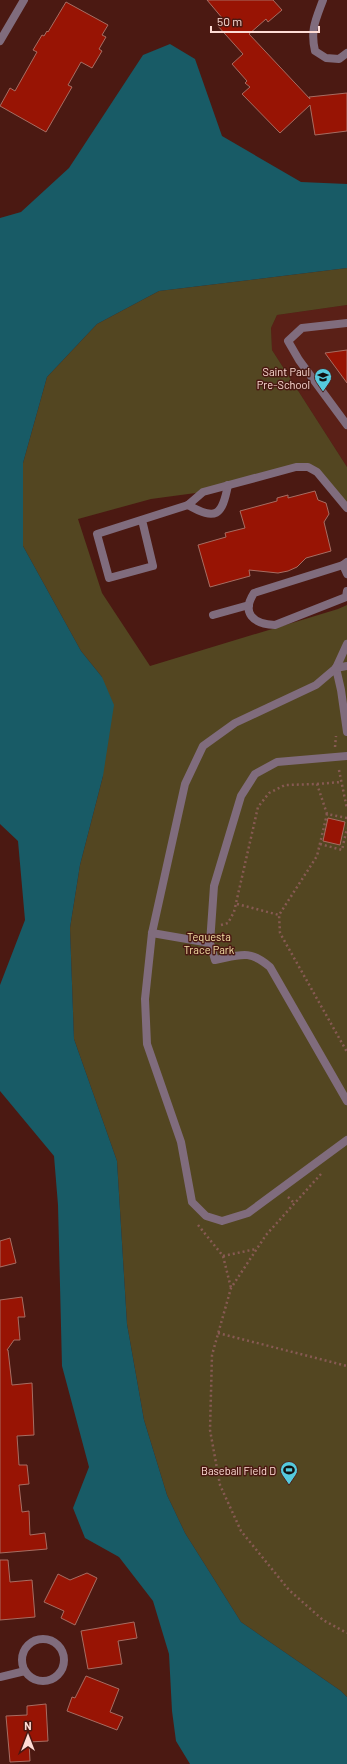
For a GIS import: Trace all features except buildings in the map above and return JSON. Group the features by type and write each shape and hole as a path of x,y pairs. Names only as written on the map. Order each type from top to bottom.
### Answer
{"street":[{"path":"0,42 24,0"},
{"path":"323,0 312,29 312,39 315,51 326,58 339,59 347,53"},
{"path":"347,323 302,328 288,341 299,360 347,425"},
{"path":"142,520 153,566 109,578 97,534 188,505 203,492 296,467 308,467 317,472 347,508"},
{"path":"188,505 203,513 216,513 221,509 225,502 228,485"},
{"path":"347,574 345,564 254,593 249,601 249,611 254,619 265,624 275,625 346,597 347,591"},
{"path":"213,615 249,606"},
{"path":"347,644 336,668 316,685 235,723 203,746 185,784 152,933 145,999 147,1044 181,1142 192,1202 206,1216 222,1221 248,1213 347,1140"},
{"path":"336,668 347,666"},
{"path":"336,668 341,690 347,732"},
{"path":"347,756 277,762 255,774 241,796 214,886 210,943 215,960 247,954 255,956 270,967 347,1101"},
{"path":"152,933 210,943"},
{"path":"40,1639 49,1640 56,1643 62,1650 65,1658 64,1666 54,1679 46,1682 38,1681 30,1677 25,1671 22,1663 22,1655 26,1648 33,1642 40,1639"},
{"path":"0,1677 25,1671"}],"path":[{"path":"330,749 335,746 336,732"},
{"path":"339,770 347,809"},
{"path":"221,925 228,923 236,904 258,807 269,792 285,785 341,782"},
{"path":"316,784 327,814 320,844 317,856 279,915 280,933 347,1052"},
{"path":"343,792 347,798"},
{"path":"327,814 347,818"},
{"path":"320,844 342,850 347,828"},
{"path":"236,904 279,915"},
{"path":"326,1170 266,1235 231,1288 212,1355 210,1430 220,1485 241,1531 289,1590 323,1620 347,1632"},
{"path":"288,1196 294,1204"},
{"path":"194,1219 223,1256 231,1288"},
{"path":"223,1256 257,1249"},
{"path":"218,1333 347,1366"}],"shaded area":[{"name":"Saint Paul Pre-School","path":"347,305 347,467 272,350 271,328 277,315"}],"green space":[{"name":"Tequesta Trace Park","path":"347,268 347,305 277,315 271,328 272,350 347,467 347,506 308,467 203,492 151,499 78,519 102,593 150,666 347,605 347,1697 341,1691 241,1622 185,1533 167,1495 144,1420 127,1324 117,1161 74,1039 70,928 80,865 103,776 102,677 81,651 23,546 23,463 47,377 97,324 159,291"}],"water":[{"path":"170,44 195,59 222,136 301,182 347,184 347,268 159,291 97,324 47,377 23,463 23,546 81,651 102,677 114,705 103,776 80,865 70,928 74,1039 117,1161 127,1324 144,1420 167,1495 185,1533 241,1622 341,1691 347,1697 347,1764 190,1764 176,1741 172,1711 169,1654 153,1601 119,1557 85,1538 73,1508 89,1467 62,1366 58,1205 54,1156 0,1091 0,985 25,920 18,841 0,824 0,218 21,212 69,168 143,55"}],"place":[{"name":"Saint Paul Pre-School","path":"323,392"},
{"name":"Baseball Field D","path":"289,1485"}]}
